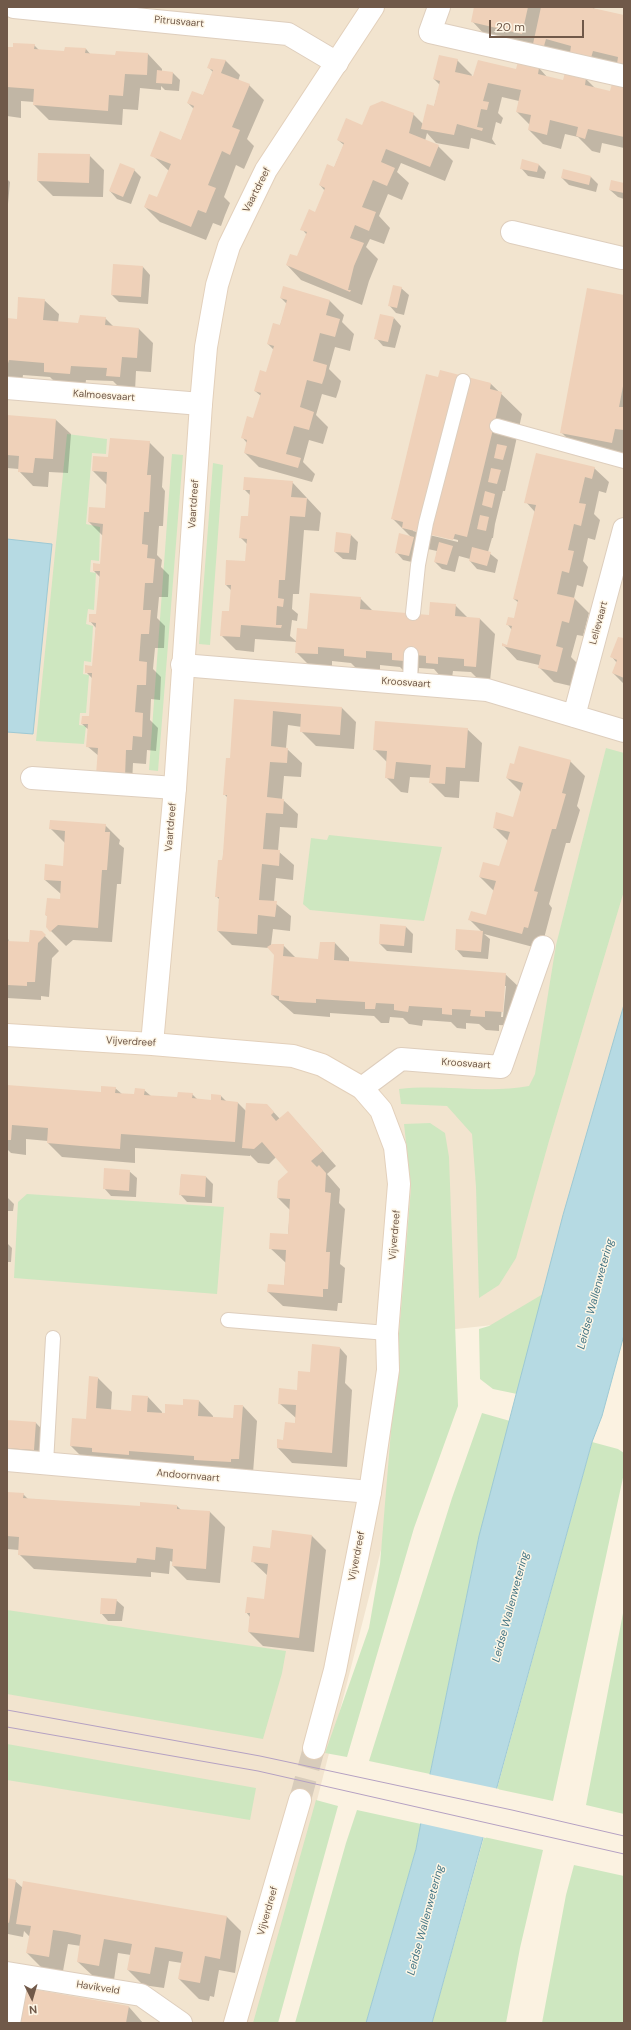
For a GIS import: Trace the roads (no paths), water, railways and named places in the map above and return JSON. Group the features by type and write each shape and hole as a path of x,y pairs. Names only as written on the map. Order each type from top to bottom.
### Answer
{"street":[{"name":"Pitrusvaart","path":"14,7 288,34 337,63"},
{"name":"Vaartdreef","path":"152,1044 175,788 182,665 201,404 206,347 216,293 229,246 266,170 373,7"},
{"path":"439,7 430,32 624,76"},
{"path":"512,232 623,255"},
{"name":"Kalmoesvaart","path":"7,388 201,404"},
{"name":"Lelievaart","path":"574,716 624,529"},
{"name":"Kroosvaart","path":"182,665 487,690 624,731"},
{"path":"32,778 175,788"},
{"name":"Kroosvaart","path":"362,1088 401,1059 501,1067 543,947"},
{"name":"Vijverdreef","path":"7,1035 152,1044 293,1056 322,1065 362,1088 381,1110 395,1147 399,1184 387,1334 388,1370 370,1492 335,1670 314,1748"},
{"name":"Andoornvaart","path":"7,1460 370,1492"},
{"name":"Vijverdreef","path":"236,2023 300,1800"},
{"path":"9,2023 13,1974"},
{"name":"Havikveld","path":"13,1974 141,1995 181,2023"}],"lane":[{"path":"413,613 418,565 426,523 463,380"},
{"path":"497,426 624,461"},
{"path":"410,684 411,654"},
{"path":"228,1320 387,1334"},
{"path":"46,1463 53,1338"}],"water":[{"path":"7,539 52,544 33,734 7,732"},
{"name":"Leidse Wallenwetering","path":"624,1005 624,1335 602,1416 592,1442 432,2023 366,2023 416,1849 479,1536 563,1215"}],"tunnel":[{"path":"300,1800 314,1748"}],"tram line":[{"path":"7,1710 260,1756 512,1810 624,1836"},
{"path":"7,1727 258,1771 624,1854"}]}
